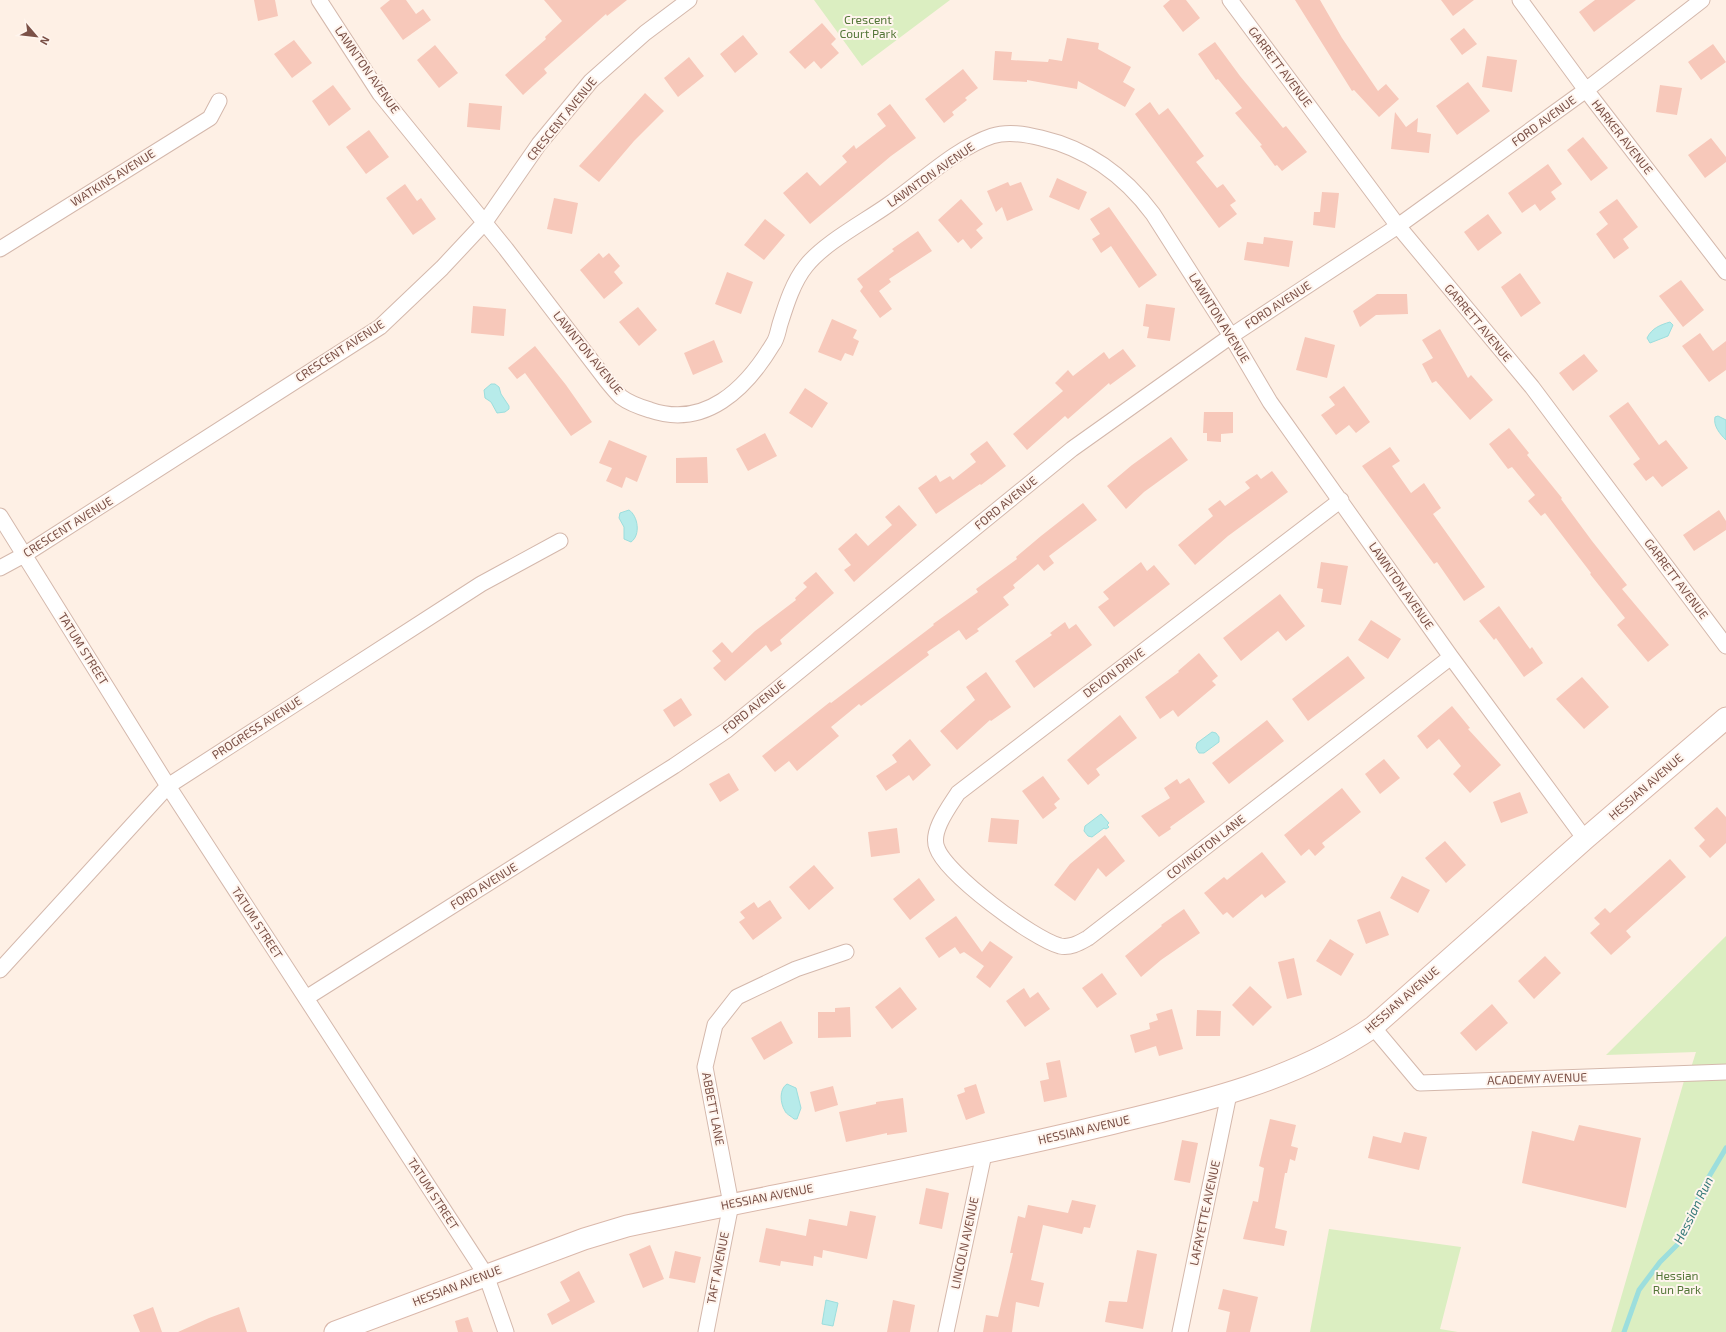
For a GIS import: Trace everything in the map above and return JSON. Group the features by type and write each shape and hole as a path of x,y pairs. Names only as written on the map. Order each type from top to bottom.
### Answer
{"main road":[{"name":"HESSIAN AVENUE","path":"335,1332 486,1275 627,1226 984,1154 1229,1094 1319,1058 1356,1039 1373,1027 1585,839 1726,718"}],"street":[{"name":"LAWNTON AVENUE","path":"319,0 380,94 485,222 581,348 621,397 639,407 659,414 680,416 700,413 719,404 736,392 774,343 795,284 806,266 821,252 939,167 974,144 992,136 1013,133 1054,141 1093,157 1125,182 1140,197 1153,214 1231,336 1270,402 1451,657 1585,839"},
{"name":"CRESCENT AVENUE","path":"0,568 24,555 380,327 414,295 485,222 539,144 591,81 645,33 689,0"},
{"name":"GARRETT AVENUE","path":"1230,0 1398,226 1532,387 1726,646"},
{"name":"HARKER AVENUE","path":"1520,0 1586,90 1726,272"},
{"name":"FORD AVENUE","path":"306,998 668,770 726,730 1072,449 1231,336 1398,226 1586,90 1702,0"},
{"name":"WATKINS AVENUE","path":"0,249 210,118 219,101"},
{"name":"DEVON DRIVE","path":"953,870 946,864 936,847 937,828 958,793 1341,500"},
{"name":"TATUM STREET","path":"0,516 168,786 486,1275 506,1332"},
{"name":"PROGRESS AVENUE","path":"0,970 168,786 481,584 560,541"},
{"name":"COVINGTON LANE","path":"953,870 978,893 1043,940 1061,946 1073,946 1101,928 1451,657"},
{"name":"ABBETT LANE","path":"731,1204 705,1067 715,1025 737,997 796,969 846,952"},
{"name":"ACADEMY AVENUE","path":"1373,1027 1420,1083 1726,1072"},
{"name":"LAFAYETTE AVENUE","path":"1180,1332 1229,1094"},
{"name":"LINCOLN AVENUE","path":"946,1332 984,1154"},
{"name":"TAFT AVENUE","path":"706,1332 731,1204"}],"green space":[{"name":"Crescent Court Park","path":"814,0 950,0 862,66"},
{"name":"Hessian Run Park","path":"1726,936 1726,1332 1611,1332 1686,1074 1689,1074 1696,1052 1606,1055"},
{"path":"1329,1229 1461,1247 1440,1329 1458,1332 1310,1332"}],"water":[{"path":"1670,322 1673,325 1668,336 1650,343 1647,338 1651,332 1654,329"},
{"path":"491,384 495,384 499,387 501,394 509,406 509,409 505,412 497,413 491,402 485,398 484,390"},
{"path":"1718,416 1726,420 1726,440 1719,432 1715,424 1715,417"},
{"path":"629,510 635,517 637,526 636,535 631,542 624,539 624,527 619,518 620,513"},
{"path":"1212,732 1216,733 1219,737 1219,742 1204,753 1199,753 1196,748 1197,743"},
{"path":"1101,814 1109,823 1107,825 1109,827 1106,829 1104,828 1092,837 1088,836 1084,831 1085,826"},
{"path":"787,1084 796,1088 801,1108 797,1119 794,1119 786,1113 783,1108 781,1096 784,1086"},
{"path":"826,1300 838,1303 833,1326 822,1324"}],"building":[{"path":"254,0 275,0 278,16 258,21"},
{"path":"390,0 406,0 416,14 423,9 431,20 403,40 380,8"},
{"path":"544,0 627,0 607,16 606,14 544,69 547,73 523,95 505,75 546,39 545,37 562,21"},
{"path":"1170,0 1186,0 1200,18 1183,32 1163,6"},
{"path":"1295,0 1320,0 1342,38 1378,91 1386,84 1399,99 1379,117 1354,90 1352,91"},
{"path":"1441,0 1474,0 1453,16"},
{"path":"1595,0 1636,0 1594,32 1579,12"},
{"path":"822,23 836,39 831,44 839,53 821,69 814,61 805,69 789,52"},
{"path":"1464,28 1477,44 1462,55 1450,39"},
{"path":"743,35 758,54 735,73 720,54"},
{"path":"1067,38 1099,43 1098,49 1131,67 1123,82 1135,89 1125,107 1078,81 1077,89 1027,80 1027,82 993,80 995,51 1012,52 1011,60 1048,62 1049,59 1062,61"},
{"path":"294,40 312,63 292,78 274,54"},
{"path":"1215,42 1240,76 1283,128 1286,126 1307,152 1282,171 1277,165 1275,166 1260,146 1262,145 1235,113 1242,108 1218,79 1216,80 1198,54"},
{"path":"1713,44 1726,62 1701,80 1688,62"},
{"path":"435,45 458,73 439,88 417,60"},
{"path":"1487,56 1517,60 1512,92 1482,87"},
{"path":"689,57 704,76 678,97 664,78"},
{"path":"963,69 978,88 965,98 967,100 952,112 954,115 944,123 925,99"},
{"path":"1468,82 1490,111 1457,135 1436,106"},
{"path":"333,85 351,109 329,126 312,101"},
{"path":"1660,85 1682,88 1677,115 1656,112"},
{"path":"645,93 664,111 634,141 599,182 579,166"},
{"path":"1150,102 1159,115 1168,108 1204,156 1196,162 1217,188 1223,184 1236,201 1230,205 1237,214 1219,228 1135,114"},
{"path":"469,103 502,106 500,130 467,127"},
{"path":"890,104 916,138 891,156 810,224 783,193 807,172 820,186 847,162 842,156 854,145 856,149 886,126 877,114"},
{"path":"1395,112 1406,127 1418,118 1417,132 1431,134 1429,153 1391,149"},
{"path":"369,130 389,157 366,174 346,147"},
{"path":"1583,137 1608,168 1591,181 1567,150"},
{"path":"1711,138 1726,157 1726,162 1705,178 1688,155"},
{"path":"1548,164 1562,184 1551,192 1556,199 1540,211 1535,204 1522,213 1508,193"},
{"path":"1057,178 1087,192 1079,210 1049,197"},
{"path":"1008,182 1010,186 1021,182 1033,210 1007,221 1002,207 996,212 987,191"},
{"path":"405,184 417,201 421,198 436,219 413,235 386,198"},
{"path":"1322,192 1339,193 1335,228 1313,225 1314,212 1320,212"},
{"path":"554,198 578,203 572,234 547,229"},
{"path":"961,199 983,224 976,230 983,238 971,249 963,239 958,243 938,220"},
{"path":"1617,199 1638,227 1623,239 1629,248 1614,259 1596,234 1608,224 1599,212"},
{"path":"1109,207 1157,275 1139,288 1111,246 1101,253 1092,239 1100,234 1090,219"},
{"path":"1488,214 1502,233 1478,251 1464,232"},
{"path":"765,219 785,235 764,260 744,245"},
{"path":"918,231 932,251 889,279 891,282 879,291 892,309 880,318 860,291 863,287 857,279 894,251 892,249"},
{"path":"1264,237 1293,241 1289,267 1244,260 1247,242 1263,244"},
{"path":"599,253 603,258 609,253 620,266 614,272 623,283 604,299 580,270"},
{"path":"727,272 753,282 741,314 715,304"},
{"path":"1520,273 1541,303 1521,317 1501,287"},
{"path":"1681,280 1704,310 1683,327 1659,296"},
{"path":"1377,294 1407,294 1408,314 1376,315 1360,327 1353,311"},
{"path":"1146,304 1175,308 1170,341 1147,338 1149,327 1143,326"},
{"path":"473,306 506,309 504,336 471,333"},
{"path":"638,307 657,330 639,346 619,322"},
{"path":"832,319 857,330 853,338 859,341 853,356 845,353 841,361 818,352"},
{"path":"1440,329 1468,378 1471,375 1493,400 1470,420 1436,381 1432,383 1422,364 1433,358 1422,340"},
{"path":"1700,333 1713,351 1726,341 1726,370 1709,382 1682,346"},
{"path":"1305,337 1335,345 1327,378 1296,370"},
{"path":"714,340 723,362 693,375 684,353"},
{"path":"535,346 566,385 592,422 571,436 525,373 517,379 508,368"},
{"path":"1123,349 1136,366 1110,385 1109,383 1068,419 1065,416 1027,450 1013,434 1063,391 1055,383 1068,370 1073,376 1104,352 1109,359"},
{"path":"1584,354 1598,371 1573,391 1559,373"},
{"path":"1344,386 1370,422 1356,433 1349,425 1336,435 1321,415 1335,405 1329,397"},
{"path":"805,388 828,403 812,428 789,413"},
{"path":"1628,402 1659,445 1666,440 1688,468 1662,487 1653,476 1646,481 1633,464 1640,459 1609,416"},
{"path":"1204,412 1233,412 1233,433 1221,434 1221,442 1207,441 1207,433 1203,433"},
{"path":"1509,428 1529,453 1527,455 1562,498 1561,499 1592,541 1627,585 1622,589 1669,645 1648,662 1617,625 1625,618 1545,513 1541,516 1528,501 1535,495 1512,467 1508,469 1489,444"},
{"path":"765,433 777,456 748,471 736,449"},
{"path":"1171,437 1188,460 1144,492 1126,509 1107,486 1132,465"},
{"path":"609,440 647,456 637,482 626,477 622,488 606,481 612,468 599,463"},
{"path":"987,441 1006,466 981,485 980,484 936,514 918,488 936,475 940,482 950,476 953,480 976,462 970,454"},
{"path":"1390,447 1400,461 1392,466 1411,493 1424,483 1441,508 1433,514 1485,587 1464,601 1437,562 1434,564 1362,466"},
{"path":"707,457 708,483 676,483 676,458"},
{"path":"1272,471 1288,492 1228,536 1195,565 1178,545 1213,516 1208,509 1220,500 1225,506 1250,488 1245,482 1257,474 1261,479"},
{"path":"1083,503 1097,520 1049,556 1054,563 1044,571 1038,564 1013,585 1015,588 1003,597 1009,605 977,629 979,631 966,640 959,630 927,652 929,655 861,706 859,704 831,727 839,736 797,771 789,761 775,772 762,756 830,702 831,703 934,625 933,624 978,592 976,589 1017,559 1016,557"},
{"path":"899,505 917,525 854,582 844,570 851,565 838,549 856,533 868,546 892,525 885,517"},
{"path":"1719,510 1726,521 1726,530 1694,551 1683,535"},
{"path":"1141,562 1147,571 1154,565 1170,584 1114,627 1098,607 1109,599 1103,592"},
{"path":"1321,562 1348,566 1341,605 1321,602 1323,589 1317,588"},
{"path":"816,572 834,593 780,640 782,644 771,652 766,645 725,681 713,668 721,661 712,651 722,642 732,653 755,631 796,600 795,598 807,587 803,583"},
{"path":"1280,594 1305,626 1286,641 1278,631 1241,661 1223,638"},
{"path":"1499,606 1530,649 1532,647 1543,663 1524,677 1496,638 1494,640 1479,621"},
{"path":"1371,620 1401,639 1388,659 1358,640"},
{"path":"1065,622 1069,629 1076,624 1092,645 1034,688 1015,661 1052,635 1050,633"},
{"path":"1199,653 1218,676 1212,681 1216,685 1178,717 1173,710 1160,719 1145,697 1179,672 1178,671"},
{"path":"1348,656 1365,678 1308,721 1292,699"},
{"path":"986,672 1011,707 991,721 990,720 957,750 940,731 975,700 966,687"},
{"path":"1582,677 1609,707 1584,729 1556,699"},
{"path":"681,698 692,715 674,727 663,710"},
{"path":"1452,706 1470,728 1468,729 1501,765 1470,793 1453,774 1461,766 1439,739 1427,749 1417,736"},
{"path":"1120,715 1137,738 1096,769 1100,775 1088,785 1067,760"},
{"path":"1267,720 1284,741 1229,784 1212,763"},
{"path":"910,739 931,765 913,781 909,775 886,791 876,776 897,762 892,755"},
{"path":"1384,759 1400,778 1380,794 1365,774"},
{"path":"729,773 739,790 720,802 709,784"},
{"path":"1043,776 1060,799 1054,804 1057,808 1043,819 1022,791"},
{"path":"1189,778 1205,802 1170,827 1171,829 1159,837 1141,816 1170,798 1164,788 1177,779 1180,784"},
{"path":"1342,788 1361,812 1322,843 1325,847 1315,856 1309,849 1301,856 1284,835"},
{"path":"1520,792 1528,813 1501,823 1493,802"},
{"path":"1717,807 1726,817 1726,843 1710,858 1699,846 1705,840 1694,828"},
{"path":"991,818 1019,820 1017,844 988,842"},
{"path":"897,828 900,853 871,857 868,832"},
{"path":"1105,835 1125,861 1106,877 1098,868 1075,901 1054,885 1070,864"},
{"path":"1445,841 1466,865 1446,883 1425,858"},
{"path":"1262,852 1286,882 1265,898 1262,894 1233,918 1227,912 1223,915 1204,893 1224,877 1227,880"},
{"path":"1670,859 1686,877 1626,931 1631,937 1611,955 1590,933 1600,924 1594,918 1605,908 1610,913"},
{"path":"814,865 834,888 809,910 789,887"},
{"path":"1402,876 1430,890 1418,913 1390,898"},
{"path":"919,878 935,900 910,920 893,899"},
{"path":"770,900 782,918 753,940 739,922 745,918 740,912 754,902 758,908"},
{"path":"1184,909 1200,933 1161,960 1141,977 1125,956 1162,926 1161,925"},
{"path":"1380,911 1389,935 1366,944 1357,920"},
{"path":"956,916 982,952 990,941 1013,957 990,988 976,977 984,966 964,952 960,954 955,947 939,958 925,938"},
{"path":"1330,939 1354,954 1341,976 1316,961"},
{"path":"1545,956 1561,973 1534,999 1518,981"},
{"path":"1294,958 1302,995 1287,999 1278,962"},
{"path":"1102,973 1117,994 1097,1008 1082,988"},
{"path":"1250,986 1272,1007 1253,1026 1232,1005"},
{"path":"900,987 917,1009 892,1029 875,1007"},
{"path":"1024,988 1030,998 1038,992 1050,1009 1025,1027 1006,1001"},
{"path":"1492,1004 1508,1023 1476,1051 1460,1033"},
{"path":"850,1007 851,1037 818,1038 818,1012 835,1012 835,1008"},
{"path":"1172,1009 1183,1049 1159,1056 1156,1046 1135,1053 1130,1035 1150,1029 1149,1023 1158,1020 1156,1014"},
{"path":"1197,1010 1221,1011 1220,1036 1196,1036"},
{"path":"781,1021 793,1043 764,1060 751,1038"},
{"path":"1060,1060 1067,1097 1044,1102 1040,1081 1049,1079 1046,1063"},
{"path":"976,1084 985,1113 966,1120 957,1095 965,1092 964,1088"},
{"path":"833,1086 838,1105 815,1112 810,1092"},
{"path":"903,1098 907,1132 887,1135 887,1133 846,1142 839,1112 876,1104 876,1102"},
{"path":"1270,1119 1296,1125 1291,1146 1298,1148 1295,1161 1290,1159 1287,1173 1285,1173 1275,1228 1287,1231 1284,1246 1243,1239 1253,1201 1258,1202 1264,1168 1259,1166"},
{"path":"1579,1125 1641,1138 1626,1208 1522,1183 1532,1131 1574,1141"},
{"path":"1404,1132 1427,1137 1419,1170 1368,1158 1373,1136 1401,1143"},
{"path":"1182,1140 1198,1143 1190,1183 1174,1180"},
{"path":"926,1188 949,1193 942,1229 919,1224"},
{"path":"1072,1200 1096,1205 1090,1228 1084,1227 1082,1234 1043,1225 1031,1280 1044,1283 1039,1307 1016,1302 1012,1332 983,1332 986,1315 998,1317 1013,1253 1010,1253 1018,1216 1025,1218 1028,1205 1068,1213"},
{"path":"850,1211 876,1216 867,1259 823,1250 822,1258 814,1256 813,1266 781,1261 780,1266 759,1262 766,1228 806,1236 809,1219 847,1226"},
{"path":"650,1245 664,1279 643,1288 629,1254"},
{"path":"1137,1250 1157,1254 1143,1329 1105,1322 1109,1301 1127,1302"},
{"path":"675,1251 701,1257 695,1283 669,1278"},
{"path":"579,1271 595,1302 552,1325 547,1314 570,1301 560,1282"},
{"path":"1223,1289 1258,1297 1250,1332 1226,1332 1230,1312 1218,1309"},
{"path":"893,1300 915,1305 910,1332 887,1332"},
{"path":"153,1307 162,1332 140,1332 133,1315"},
{"path":"239,1307 247,1332 178,1332 209,1318"},
{"path":"468,1317 473,1332 458,1332 455,1321"}],"waterway":[{"name":"Hessian Run","path":"1624,1332 1639,1290 1660,1262 1678,1244 1704,1185 1726,1148"}]}
